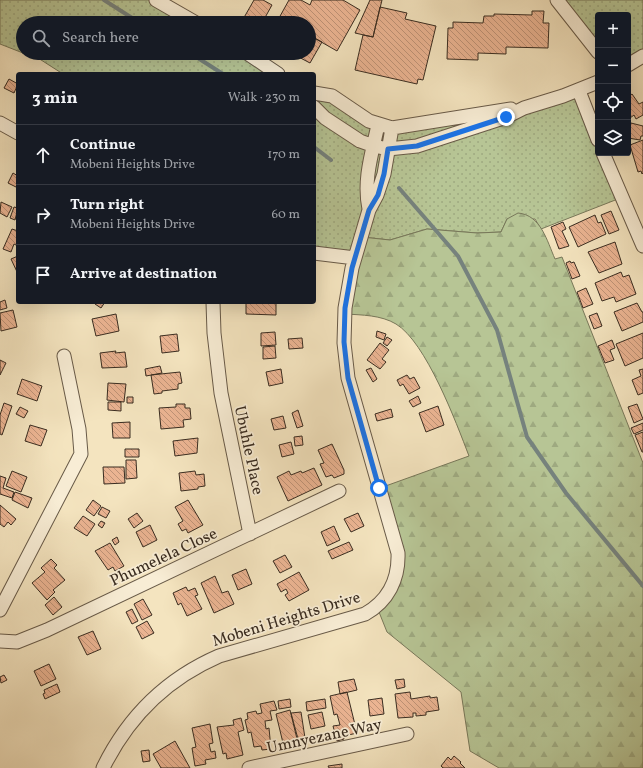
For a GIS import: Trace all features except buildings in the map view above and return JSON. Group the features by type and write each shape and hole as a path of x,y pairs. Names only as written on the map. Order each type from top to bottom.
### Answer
{"street":[{"path":"156,0 184,16"},
{"path":"557,0 595,48"},
{"path":"631,63 643,56"},
{"path":"257,60 275,72"},
{"path":"316,108 325,118 350,135 374,146 388,149 417,146 506,117 524,108 595,83"},
{"path":"579,90 595,132"},
{"path":"316,93 332,96 369,121 378,125 392,128 488,112 524,108"},
{"path":"0,123 16,131"},
{"name":"Mobeni Heights Drive","path":"369,208 366,193 378,125"},
{"name":"Mobeni Heights Drive","path":"103,768 114,746 134,717 171,683 193,668 219,656 365,614 376,607 389,593 395,579 398,564 398,553 364,438 348,378 344,354 345,308 355,258 369,208 378,195 384,174 392,128"},
{"path":"604,156 640,231 643,246"},
{"path":"316,253 355,258"},
{"name":"Ubuhle Place","path":"214,304 214,333 219,374 250,534"},
{"path":"0,610 81,454 79,429 64,356"},
{"name":"Phumelela Close","path":"0,641 17,642 33,636 339,491"},
{"name":"Umnyezane Way","path":"249,768 407,734"}],"green space":[{"path":"0,0 157,0 185,16 16,16 16,50 0,44"},
{"path":"558,0 643,0 643,56 631,63 631,12 595,12 595,48"},
{"path":"41,60 258,60 276,72 60,72"},
{"path":"579,91 595,131 595,156 600,156 623,197 541,229 535,219 507,219 501,232 477,233 427,229 390,240 362,237 356,258 316,252 316,94 379,125 489,111"},
{"path":"518,213 532,218 538,224 546,237 555,259 562,257 643,463 643,768 499,768 470,751 461,692 387,632 377,607 399,564 380,488 469,456 439,384 418,347 407,333 396,324 384,319 371,316 345,314 362,237 390,240 427,229 477,233 501,232 507,219"}],"waterway":[{"path":"104,0 129,16"},
{"path":"201,60 220,72"},
{"path":"316,149 331,160"},
{"path":"399,188 458,256 497,330 527,437 566,493 643,586"}],"route":[{"path":"379,488 348,378 344,354 344,342 345,308 352,268 369,210 378,195 384,174 388,149 417,146 506,117"}]}
